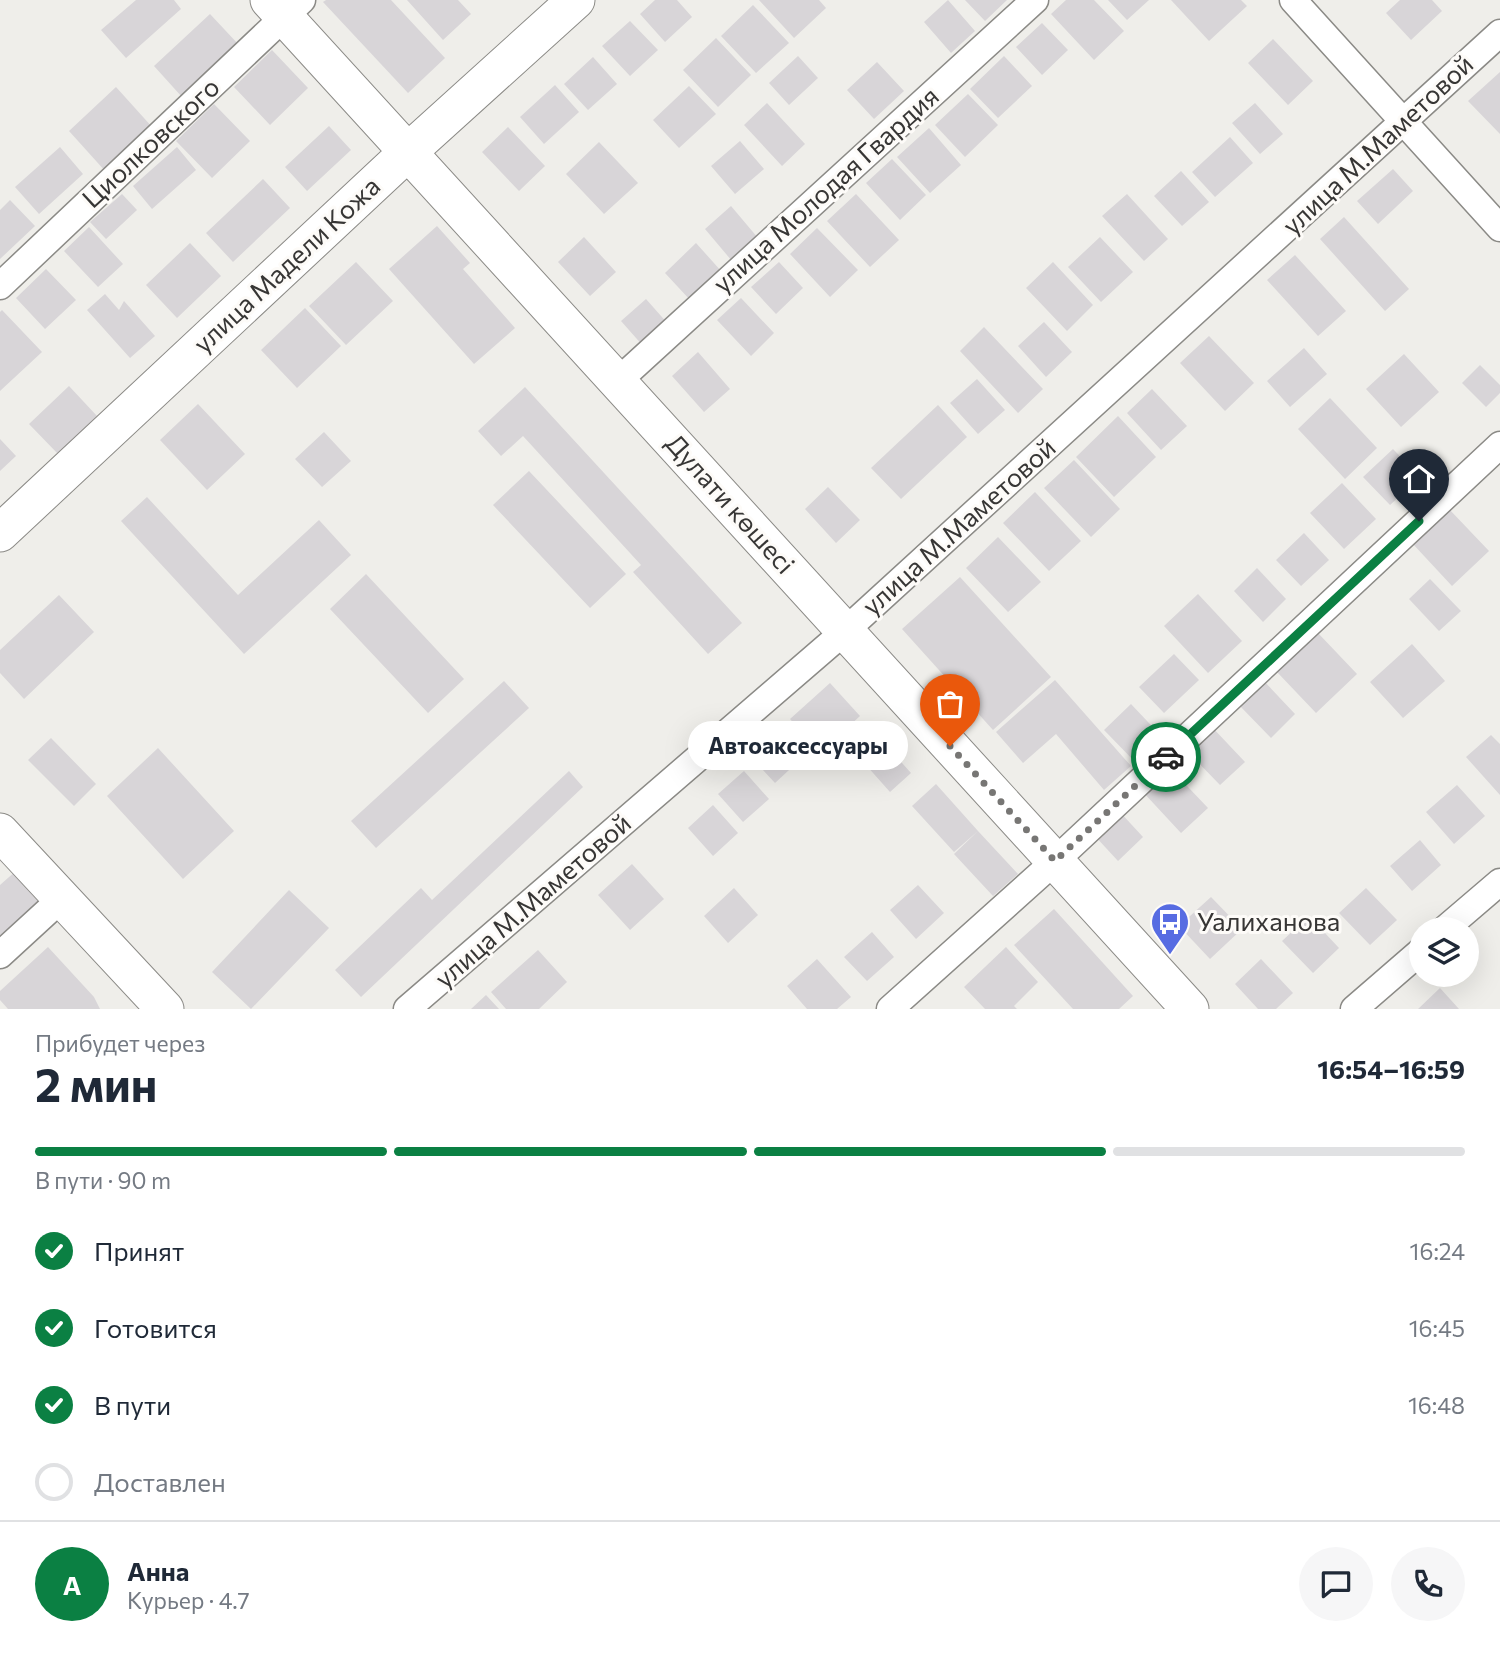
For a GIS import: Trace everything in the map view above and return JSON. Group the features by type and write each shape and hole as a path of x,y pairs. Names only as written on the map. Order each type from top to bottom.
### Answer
{"main road":[{"name":"улица Мадели Кожа","path":"0,533 409,151 576,0"},
{"name":"Дулати көшесі","path":"285,5 409,151 1190,1009"},
{"path":"0,832 164,1009"}],"street":[{"name":"улица Молодая Гвардия","path":"618,381 1035,0"},
{"path":"1293,0 1500,228"},
{"name":"Циолковского","path":"0,286 285,5"},
{"name":"улица М.Маметовой","path":"407,1009 845,631 1500,33"},
{"path":"890,1009 1055,861 1500,445"},
{"path":"1460,917 1500,882"},
{"path":"0,955 61,899"},
{"path":"1354,1009 1409,961"}],"building":[{"path":"136,0 174,0 181,9 126,58 101,30"},
{"path":"391,0 445,58 408,93 323,2"},
{"path":"407,0 458,0 471,14 443,40"},
{"path":"655,0 677,0 692,17 665,42 640,14"},
{"path":"759,0 819,0 826,8 794,38"},
{"path":"948,0 975,31 951,53 924,22"},
{"path":"965,0 1007,0 985,21"},
{"path":"1066,0 1094,0 1124,31 1094,60 1051,14"},
{"path":"1108,0 1149,0 1127,20"},
{"path":"1171,0 1241,0 1247,6 1209,41"},
{"path":"1400,0 1432,0 1442,11 1411,40 1386,13"},
{"path":"753,5 789,43 756,73 721,36"},
{"path":"210,14 239,45 182,97 154,66"},
{"path":"630,21 658,50 630,76 602,46"},
{"path":"1042,23 1068,50 1042,75 1016,47"},
{"path":"716,38 751,75 718,107 683,70"},
{"path":"1273,39 1313,81 1288,105 1248,63"},
{"path":"272,50 308,88 270,125 234,87"},
{"path":"798,56 818,78 789,105 769,83"},
{"path":"1004,56 1032,86 998,118 970,89"},
{"path":"593,57 617,84 588,110 564,84"},
{"path":"877,62 904,91 874,119 847,90"},
{"path":"1500,72 1500,134 1468,101"},
{"path":"555,85 579,112 544,144 520,117"},
{"path":"689,86 716,114 679,148 653,120"},
{"path":"116,87 153,128 106,172 69,131"},
{"path":"968,94 998,125 965,157 935,125"},
{"path":"767,103 805,144 782,166 744,125"},
{"path":"1255,103 1283,134 1260,154 1232,123"},
{"path":"214,104 250,141 212,178 176,141"},
{"path":"329,126 351,150 307,191 285,167"},
{"path":"508,127 545,166 519,191 482,152"},
{"path":"929,128 961,165 930,193 897,157"},
{"path":"1230,137 1253,163 1215,197 1192,172"},
{"path":"740,141 764,169 735,194 711,166"},
{"path":"599,142 638,183 604,214 566,174"},
{"path":"60,147 83,174 39,214 15,187"},
{"path":"177,147 196,170 152,209 133,186"},
{"path":"892,159 926,195 900,220 866,183"},
{"path":"1393,169 1413,191 1378,224 1357,201"},
{"path":"1181,171 1209,202 1182,226 1154,196"},
{"path":"263,179 290,208 233,262 206,233"},
{"path":"122,194 137,210 106,239 90,222"},
{"path":"856,194 899,240 870,267 827,221"},
{"path":"1127,194 1168,239 1144,261 1102,216"},
{"path":"10,200 35,226 0,259 0,210"},
{"path":"731,206 758,238 732,261 705,229"},
{"path":"1344,217 1409,289 1385,311 1320,239"},
{"path":"437,226 470,263 463,269 515,328 474,364 389,269"},
{"path":"89,227 123,264 98,287 64,251"},
{"path":"817,228 858,270 830,297 790,254"},
{"path":"584,237 616,272 590,296 558,262"},
{"path":"1100,237 1133,272 1101,302 1068,267"},
{"path":"190,243 221,276 177,318 146,285"},
{"path":"696,243 722,272 691,301 665,273"},
{"path":"1295,255 1346,311 1318,336 1267,280"},
{"path":"356,262 393,301 346,345 309,306"},
{"path":"779,262 803,288 776,314 751,287"},
{"path":"1053,262 1093,305 1067,331 1026,288"},
{"path":"46,269 76,300 45,329 16,298"},
{"path":"105,294 119,310 124,301 155,336 130,358 87,310"},
{"path":"741,298 774,333 751,356 717,320"},
{"path":"646,299 669,325 644,347 621,321"},
{"path":"305,308 341,346 297,388 261,350"},
{"path":"2,310 42,352 0,391 0,312"},
{"path":"1044,322 1072,352 1046,377 1018,346"},
{"path":"984,327 1043,389 1018,413 960,351"},
{"path":"1209,336 1254,383 1225,411 1180,363"},
{"path":"1304,348 1327,374 1290,407 1267,381"},
{"path":"698,352 730,389 704,412 672,376"},
{"path":"1404,354 1439,392 1401,427 1366,389"},
{"path":"1480,365 1500,385 1500,393 1486,407 1462,383"},
{"path":"977,379 1005,410 978,434 950,403"},
{"path":"69,386 97,416 58,454 29,424"},
{"path":"525,387 742,623 708,654 633,572 641,565 523,436 501,456 478,431"},
{"path":"1152,389 1187,426 1161,450 1127,413"},
{"path":"1330,398 1377,448 1345,479 1298,429"},
{"path":"198,404 245,454 207,490 160,440"},
{"path":"938,405 967,437 901,499 871,468"},
{"path":"1118,416 1156,457 1114,497 1076,457"},
{"path":"324,432 351,461 322,487 295,459"},
{"path":"0,439 16,456 0,471"},
{"path":"1393,449 1420,477 1390,505 1363,477"},
{"path":"1074,460 1120,509 1091,537 1044,488"},
{"path":"529,471 626,574 590,608 493,505"},
{"path":"1342,483 1376,519 1344,549 1310,513"},
{"path":"828,487 860,520 836,543 805,509"},
{"path":"1035,492 1081,541 1049,571 1003,523"},
{"path":"147,497 238,595 319,520 351,555 244,654 121,521"},
{"path":"1449,509 1489,551 1452,586 1412,543"},
{"path":"1304,533 1329,560 1301,586 1276,560"},
{"path":"998,537 1041,582 1008,612 966,568"},
{"path":"1257,568 1286,599 1263,622 1234,591"},
{"path":"366,574 464,679 428,713 330,609"},
{"path":"960,577 1051,677 993,730 902,629"},
{"path":"1430,579 1461,611 1439,631 1409,599"},
{"path":"1198,594 1242,641 1208,673 1164,626"},
{"path":"59,595 94,632 24,699 0,673 0,650"},
{"path":"1318,633 1357,674 1316,713 1277,672"},
{"path":"1412,644 1445,681 1403,718 1370,682"},
{"path":"1174,654 1199,680 1164,713 1139,687"},
{"path":"1055,680 1131,766 1104,790 1056,734 1023,763 996,732"},
{"path":"1263,680 1295,714 1271,738 1238,704"},
{"path":"504,681 529,708 376,848 351,821"},
{"path":"830,683 860,716 820,753 790,719"},
{"path":"1131,704 1164,739 1137,764 1104,730"},
{"path":"1211,726 1245,762 1220,785 1186,750"},
{"path":"778,732 802,758 775,783 751,757"},
{"path":"1491,735 1500,744 1500,795 1466,757"},
{"path":"51,738 96,784 74,806 28,760"},
{"path":"886,745 911,773 890,792 865,764"},
{"path":"158,748 234,831 183,879 107,796"},
{"path":"1168,766 1208,808 1181,833 1142,791"},
{"path":"569,771 583,787 361,997 335,970 421,888 432,900"},
{"path":"744,771 769,799 743,822 718,794"},
{"path":"936,784 978,831 954,852 912,806"},
{"path":"1457,785 1485,816 1454,844 1426,812"},
{"path":"713,805 738,833 713,856 688,828"},
{"path":"1119,811 1143,837 1118,861 1094,835"},
{"path":"978,831 1018,874 993,896 954,854"},
{"path":"1420,840 1441,865 1412,891 1390,866"},
{"path":"632,864 664,899 630,930 598,895"},
{"path":"17,870 46,901 0,942 0,885"},
{"path":"918,885 944,913 916,939 890,910"},
{"path":"734,888 758,915 728,943 704,916"},
{"path":"1366,888 1397,920 1370,945 1339,913"},
{"path":"289,890 329,928 251,1009 212,972"},
{"path":"1211,897 1242,929 1210,959 1179,926"},
{"path":"1054,909 1133,996 1119,1009 1073,1009 1014,945"},
{"path":"1309,916 1339,948 1313,973 1282,941"},
{"path":"872,932 894,957 867,981 844,957"},
{"path":"48,947 94,997 100,1009 8,1009 0,1000 0,991"},
{"path":"1006,947 1038,982 1014,1006 1017,1009 985,1009 964,987"},
{"path":"538,950 567,982 539,1009 506,1009 491,992"},
{"path":"817,959 851,997 837,1009 807,1009 787,986"},
{"path":"1261,959 1293,993 1276,1009 1258,1009 1235,984"},
{"path":"1440,988 1459,1009 1418,1009"},
{"path":"486,995 499,1009 471,1009"}],"way so far":[{"path":"950,746 1055,861 1166,757"}],"place":[{"name":"Автоаксессуары","path":"950,746"},
{"name":"Уалиханова","path":"1170,956"}],"route":[{"path":"1166,757 1419,521"}]}
